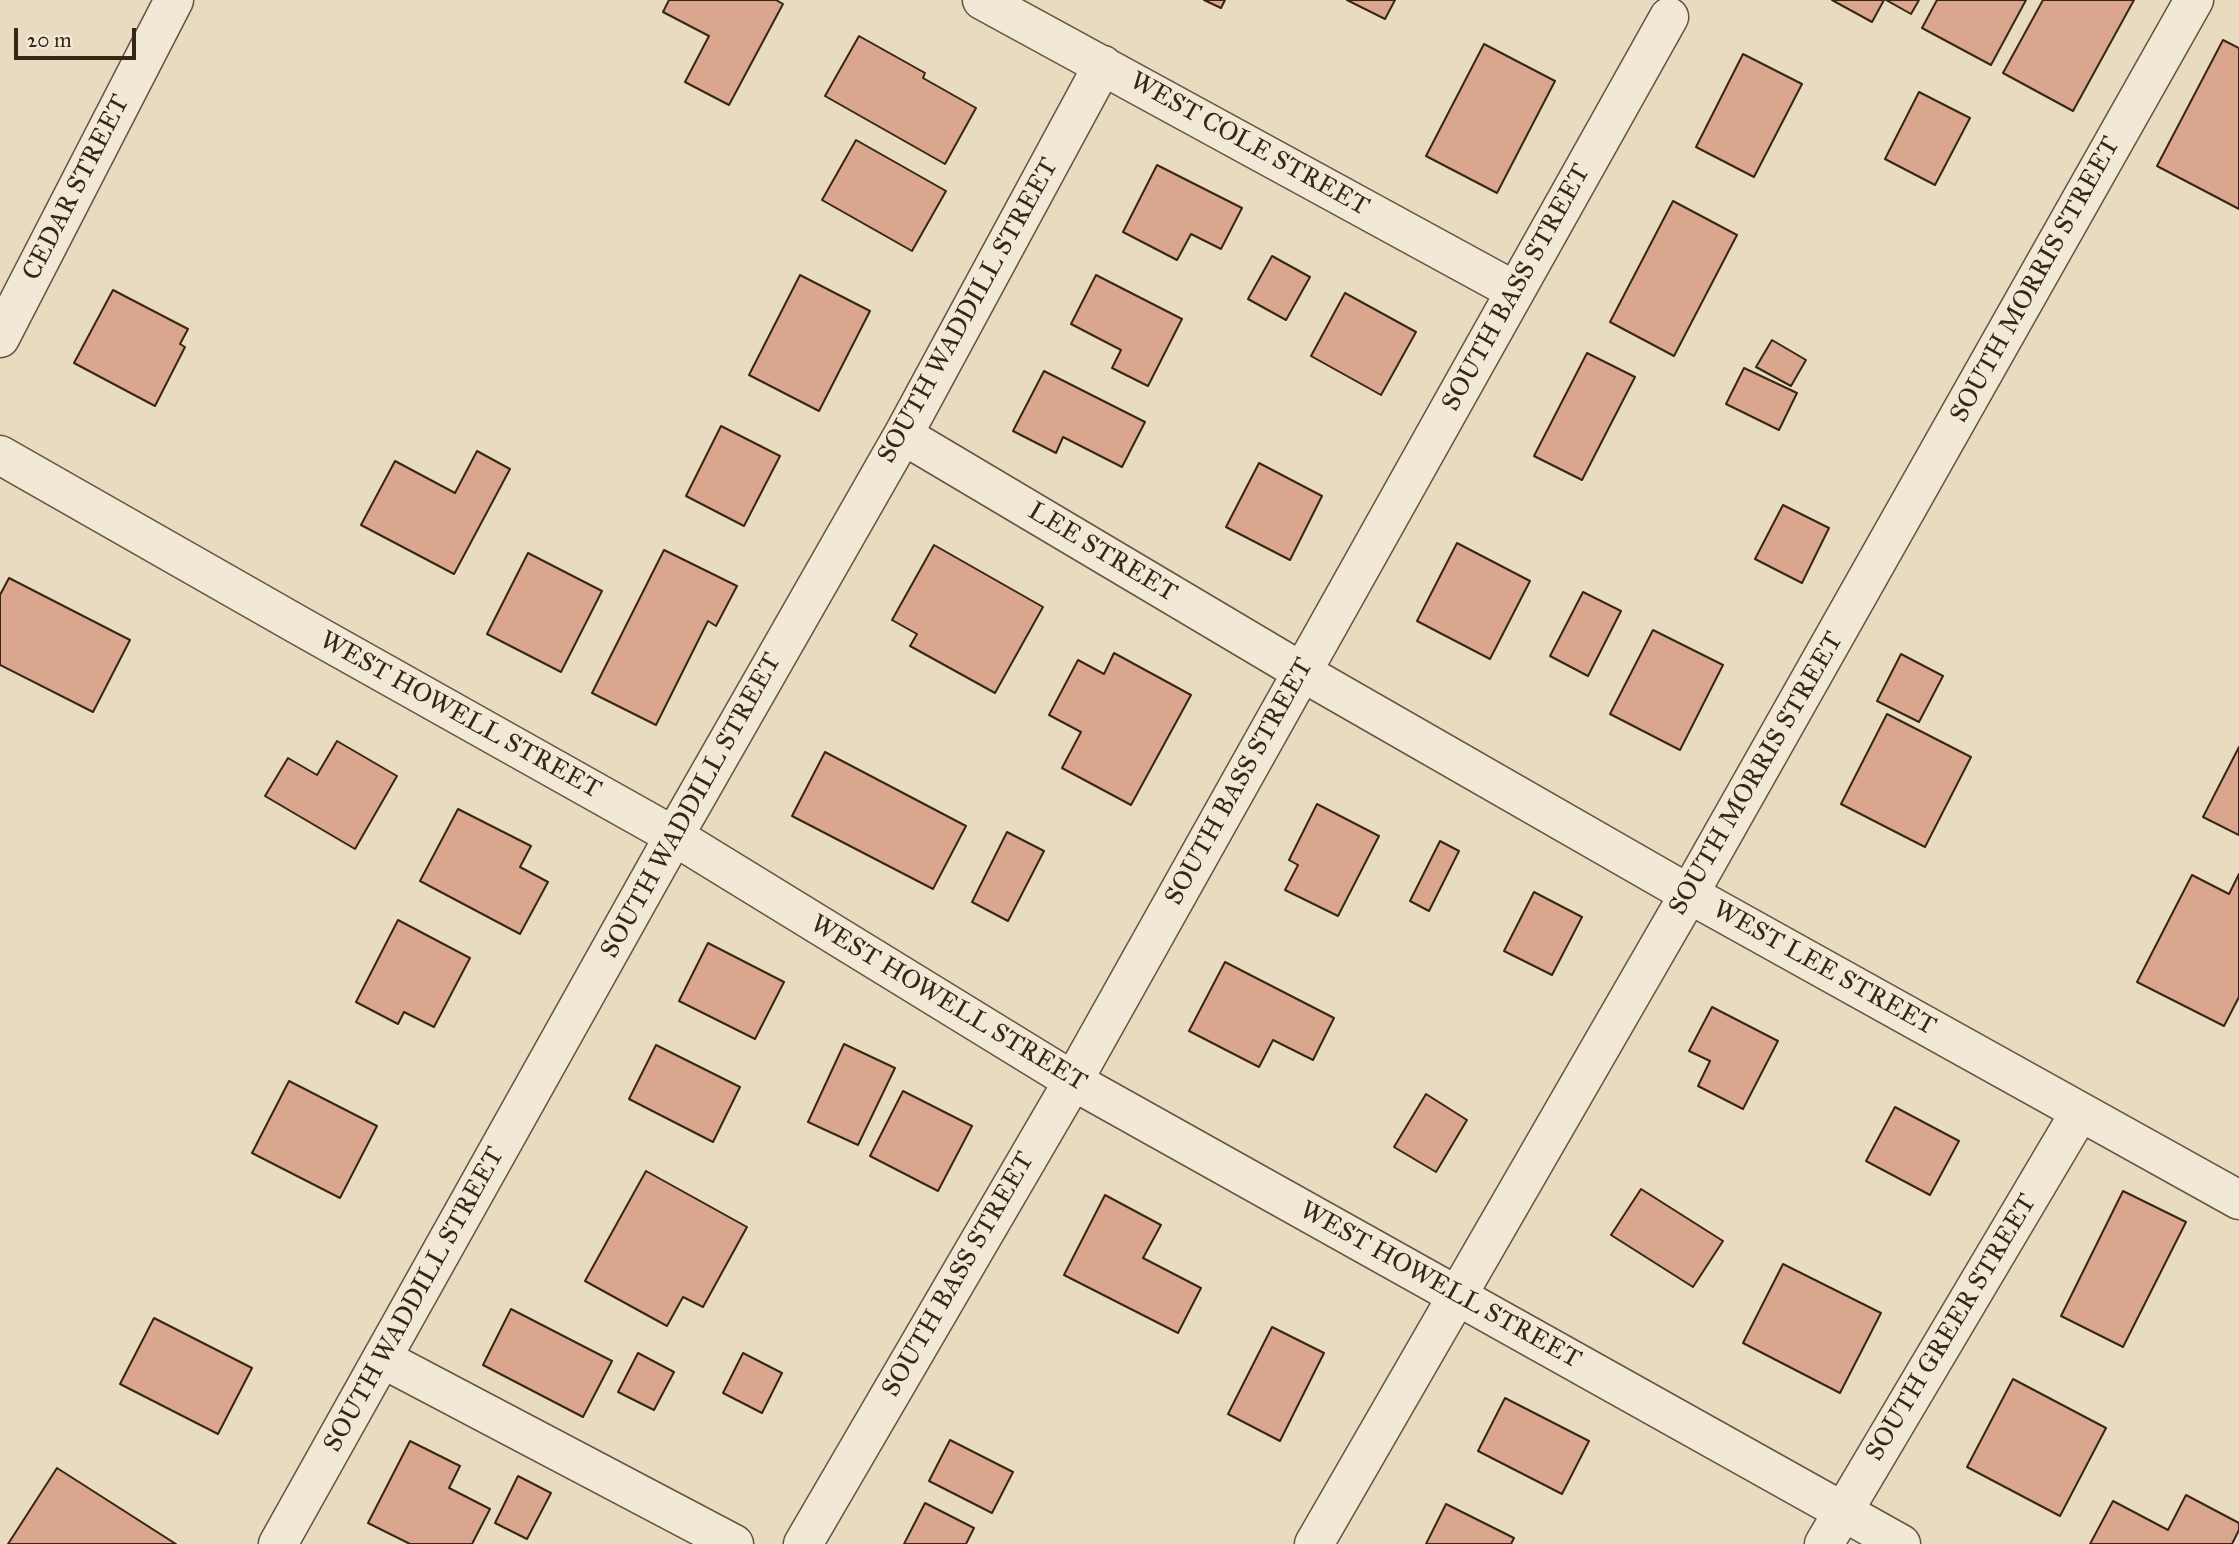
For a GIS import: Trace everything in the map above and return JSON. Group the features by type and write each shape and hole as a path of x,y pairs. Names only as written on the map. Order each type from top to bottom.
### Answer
{"street":[{"name":"CEDAR STREET","path":"0,338 174,0"},
{"name":"WEST COLE STREET","path":"982,0 1515,291"},
{"name":"SOUTH MORRIS STREET","path":"1314,1544 1689,894 2194,0"},
{"name":"SOUTH BASS STREET","path":"803,1544 1073,1081 1669,17"},
{"name":"SOUTH WADDILL STREET","path":"278,1544 902,435 1103,65"},
{"name":"LEE STREET","path":"902,435 1302,671"},
{"name":"WEST HOWELL STREET","path":"0,454 674,836 1073,1081 1901,1544"},
{"name":"WEST LEE STREET","path":"1302,671 1689,894 2239,1200"},
{"name":"SOUTH GREER STREET","path":"1824,1544 2080,1112"},
{"path":"383,1359 734,1544"}],"building":[{"path":"669,0 776,0 783,4 729,105 685,82 709,36 663,12"},
{"path":"1204,0 1225,0 1221,8"},
{"path":"1347,0 1395,0 1385,19"},
{"path":"1832,0 1884,0 1872,22"},
{"path":"1886,0 1919,0 1911,14"},
{"path":"1937,0 2026,0 1991,65 1922,28"},
{"path":"2043,0 2134,0 2073,111 2003,73"},
{"path":"859,36 925,73 923,78 976,108 945,164 825,96"},
{"path":"2223,40 2239,48 2239,209 2157,166"},
{"path":"1484,44 1555,81 1497,193 1426,156"},
{"path":"1743,54 1802,84 1754,177 1696,147"},
{"path":"1919,92 1970,118 1935,185 1885,159"},
{"path":"856,140 946,191 912,251 822,200"},
{"path":"1157,165 1242,208 1221,249 1191,234 1177,260 1123,232"},
{"path":"1673,201 1737,235 1674,356 1610,322"},
{"path":"1272,256 1310,277 1286,320 1248,299"},
{"path":"800,275 870,311 819,411 749,375"},
{"path":"1096,275 1182,319 1148,386 1112,368 1121,350 1071,324"},
{"path":"113,290 188,329 180,344 185,347 155,406 74,363"},
{"path":"1345,293 1416,332 1381,395 1311,356"},
{"path":"1772,340 1806,360 1791,386 1756,367"},
{"path":"1587,353 1635,377 1582,480 1534,456"},
{"path":"1744,368 1797,393 1779,430 1726,404"},
{"path":"1044,371 1145,422 1122,467 1063,437 1056,453 1013,431"},
{"path":"721,426 780,456 744,526 686,496"},
{"path":"477,451 510,469 454,574 361,525 395,461 455,493"},
{"path":"1259,463 1322,496 1290,560 1226,527"},
{"path":"1783,505 1829,528 1802,583 1755,559"},
{"path":"1457,543 1530,581 1490,659 1417,621"},
{"path":"934,545 1043,607 995,693 910,646 917,634 892,620"},
{"path":"664,550 737,586 716,626 708,621 656,725 592,693"},
{"path":"528,553 602,591 561,672 487,634"},
{"path":"9,578 130,640 93,712 0,665 0,595"},
{"path":"1583,592 1621,611 1588,676 1550,656"},
{"path":"1653,630 1723,665 1680,750 1610,714"},
{"path":"1114,653 1191,695 1131,805 1062,768 1081,732 1049,715 1078,660 1104,674"},
{"path":"1901,654 1943,676 1919,722 1877,701"},
{"path":"1887,714 1971,757 1925,847 1841,804"},
{"path":"337,741 397,776 355,849 265,796 288,758 317,775"},
{"path":"2239,747 2239,835 2203,817"},
{"path":"825,752 966,826 933,889 792,816"},
{"path":"1317,804 1379,836 1338,916 1285,890 1298,865 1289,860"},
{"path":"458,809 531,846 520,867 548,882 520,934 420,881"},
{"path":"1007,832 1044,851 1008,921 972,902"},
{"path":"1440,841 1459,851 1429,911 1410,901"},
{"path":"2239,874 2239,997 2224,1026 2137,982 2192,875 2229,894"},
{"path":"1534,892 1582,917 1552,975 1504,951"},
{"path":"398,920 470,958 434,1027 404,1012 398,1024 356,1002"},
{"path":"708,943 784,982 755,1039 679,1001"},
{"path":"1225,962 1334,1018 1313,1060 1273,1040 1259,1067 1189,1031"},
{"path":"1712,1007 1778,1041 1743,1109 1698,1086 1710,1061 1689,1051"},
{"path":"844,1044 895,1068 858,1145 808,1122"},
{"path":"656,1045 740,1087 713,1142 629,1099"},
{"path":"289,1081 377,1126 340,1198 252,1153"},
{"path":"903,1091 972,1126 938,1191 870,1156"},
{"path":"1426,1094 1467,1120 1436,1172 1394,1147"},
{"path":"1895,1107 1959,1141 1930,1195 1866,1161"},
{"path":"646,1171 747,1227 703,1307 683,1297 667,1326 585,1281"},
{"path":"1641,1189 1723,1241 1693,1287 1611,1235"},
{"path":"2123,1191 2186,1222 2123,1347 2061,1316"},
{"path":"1105,1195 1161,1225 1143,1258 1201,1288 1178,1333 1064,1275"},
{"path":"1783,1264 1881,1313 1840,1393 1743,1343"},
{"path":"511,1309 612,1361 583,1417 483,1365"},
{"path":"154,1318 252,1368 218,1434 120,1384"},
{"path":"1272,1327 1324,1353 1280,1441 1228,1414"},
{"path":"638,1353 674,1372 654,1410 618,1392"},
{"path":"743,1353 782,1373 762,1413 723,1393"},
{"path":"2013,1379 2106,1428 2060,1516 1967,1467"},
{"path":"1505,1398 1589,1441 1562,1494 1478,1451"},
{"path":"950,1440 1013,1472 992,1513 929,1481"},
{"path":"410,1441 460,1466 449,1488 490,1509 472,1544 410,1544 368,1523"},
{"path":"57,1468 176,1544 8,1544"},
{"path":"518,1476 551,1493 527,1539 495,1523"},
{"path":"2186,1495 2239,1523 2239,1530 2232,1544 2090,1544 2113,1501 2168,1530"},
{"path":"925,1503 974,1528 966,1544 904,1544"},
{"path":"1446,1504 1514,1538 1511,1544 1426,1544"}]}
